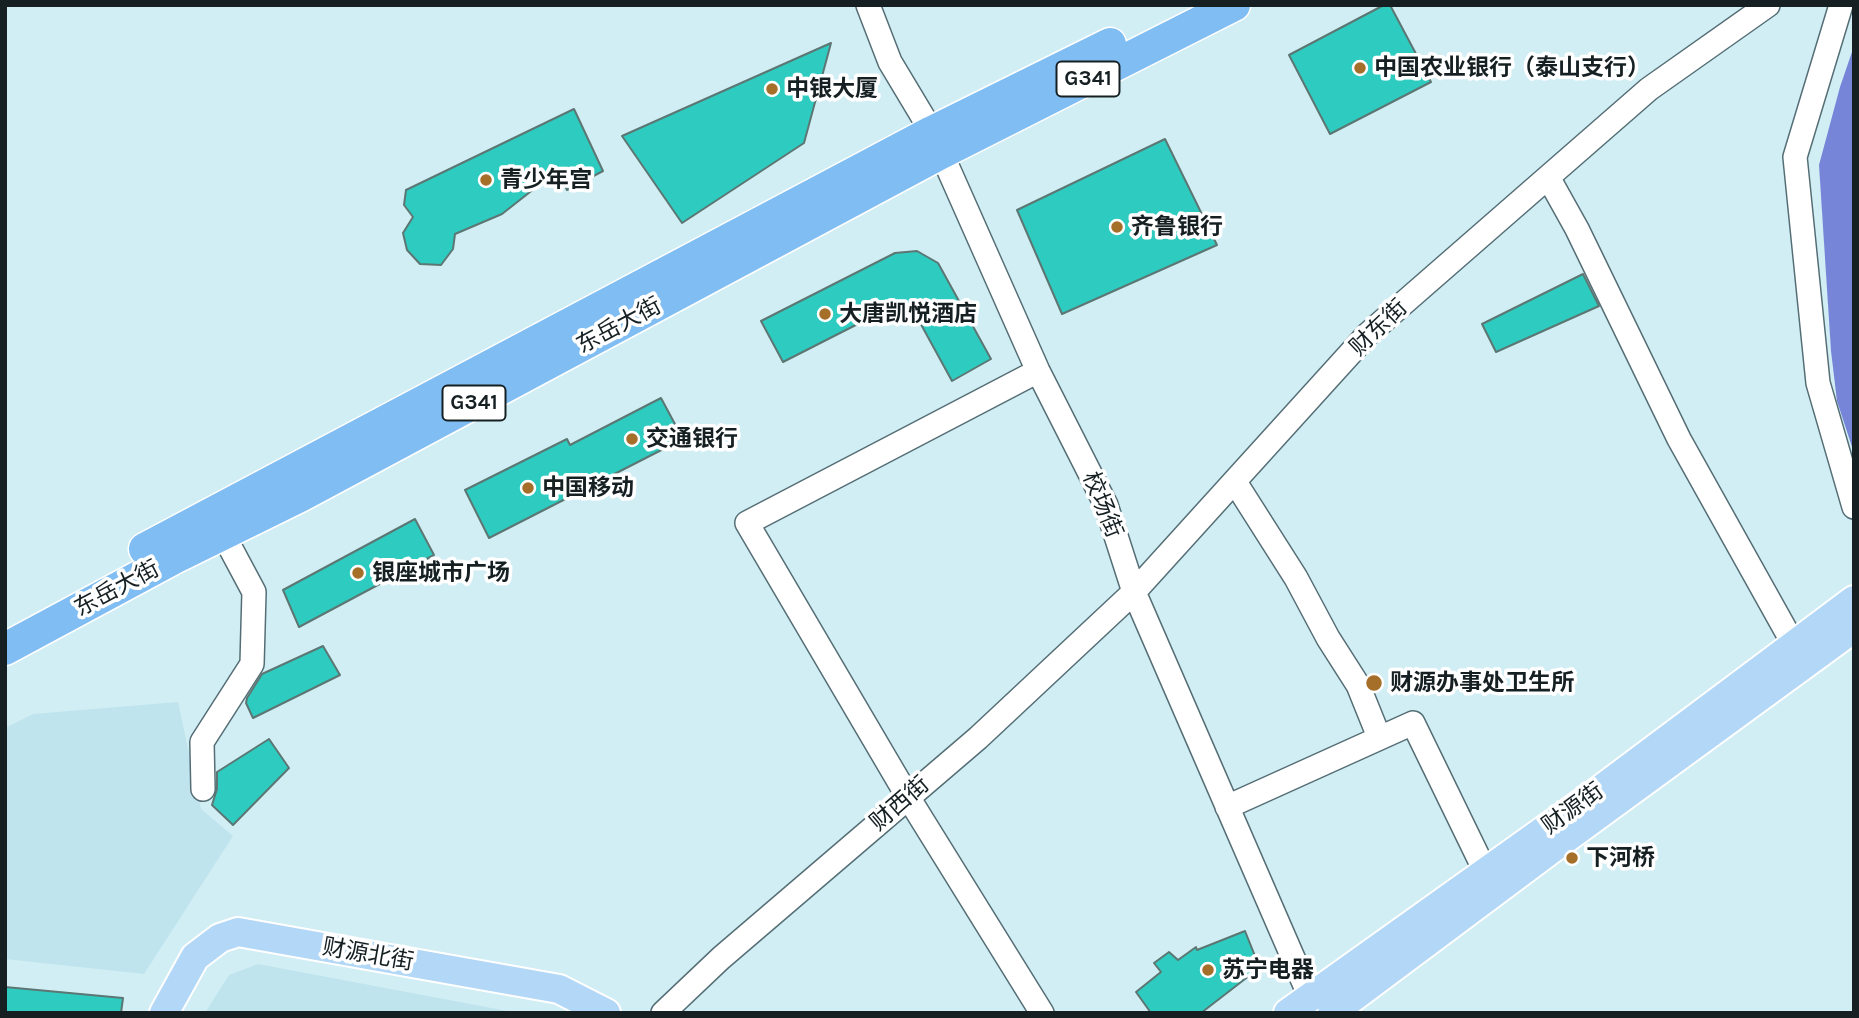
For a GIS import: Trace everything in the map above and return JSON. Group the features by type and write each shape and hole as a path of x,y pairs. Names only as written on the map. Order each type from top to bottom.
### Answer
{"highway":[{"name":"东岳大街","path":"5,649 312,489 1187,5"},
{"name":"东岳大街","path":"5,625 377,425 937,143 1234,5"}],"main road":[{"name":"财源街","path":"1312,1009 1485,871 1588,799 1854,600"},
{"name":"财源街","path":"1312,1009 1560,842 1854,628"},
{"name":"财源北街","path":"164,1013 195,957 220,938 238,932 559,989 606,1013"}],"street":[{"name":"校场街","path":"868,5 890,62 937,143 1038,371 1106,505 1134,592 1312,1009"},
{"name":"财东街","path":"1134,592 1367,335 1649,89 1768,5"},
{"path":"1841,5 1795,157 1818,383 1854,507"},
{"path":"1548,177 1577,229 1679,439 1794,645"},
{"path":"1038,371 747,523 908,797 1042,1013"},
{"path":"1235,482 1296,578 1328,638 1358,685 1380,737"},
{"path":"202,789 202,741 252,664 254,592 223,534"},
{"name":"财西街","path":"663,1013 721,958 978,737 1134,592"},
{"path":"1227,807 1413,723 1485,871"}],"shaded area":[{"path":"178,702 201,809 233,836 144,974 5,959 5,728 33,714"},
{"path":"258,964 518,1013 205,1013 229,975"}],"water":[{"path":"1854,46 1854,453 1837,401 1831,351 1819,165"}],"building":[{"name":"中国农业银行（泰山支行）","path":"1384,5 1390,5 1431,82 1330,134 1289,55"},
{"name":"中银大厦","path":"831,43 804,143 682,223 622,136"},
{"name":"青少年宫","path":"574,109 603,171 567,190 558,170 502,214 455,234 453,249 441,265 420,264 407,250 403,233 413,217 404,205 406,190"},
{"name":"齐鲁银行","path":"1165,139 1217,245 1062,314 1017,210"},
{"name":"大唐凯悦酒店","path":"917,251 938,263 991,359 952,381 912,308 901,302 783,362 761,321 895,253"},
{"path":"1583,274 1599,306 1496,352 1482,324"},
{"path":"661,398 683,439 489,538 465,490 567,439 570,445"},
{"name":"银座城市广场","path":"415,519 434,555 299,627 283,590"},
{"path":"323,646 340,675 253,718 246,703 247,698 262,674"},
{"path":"269,739 289,768 233,825 212,805 217,789 217,772"},
{"name":"苏宁电器","path":"1245,931 1255,956 1267,962 1201,1013 1151,1013 1136,992 1161,972 1154,963 1169,952 1178,960 1196,947 1197,950"},
{"path":"5,987 123,998 121,1013 5,1013"}],"place":[{"name":"中国农业银行（泰山支行）","path":"1360,68"},
{"name":"中银大厦","path":"772,89"},
{"name":"青少年宫","path":"486,180"},
{"name":"齐鲁银行","path":"1117,227"},
{"name":"大唐凯悦酒店","path":"825,314"},
{"name":"交通银行","path":"632,439"},
{"name":"中国移动","path":"528,488"},
{"name":"银座城市广场","path":"358,573"},
{"name":"财源办事处卫生所","path":"1374,683"},
{"name":"下河桥","path":"1572,858"},
{"name":"苏宁电器","path":"1208,970"}]}
